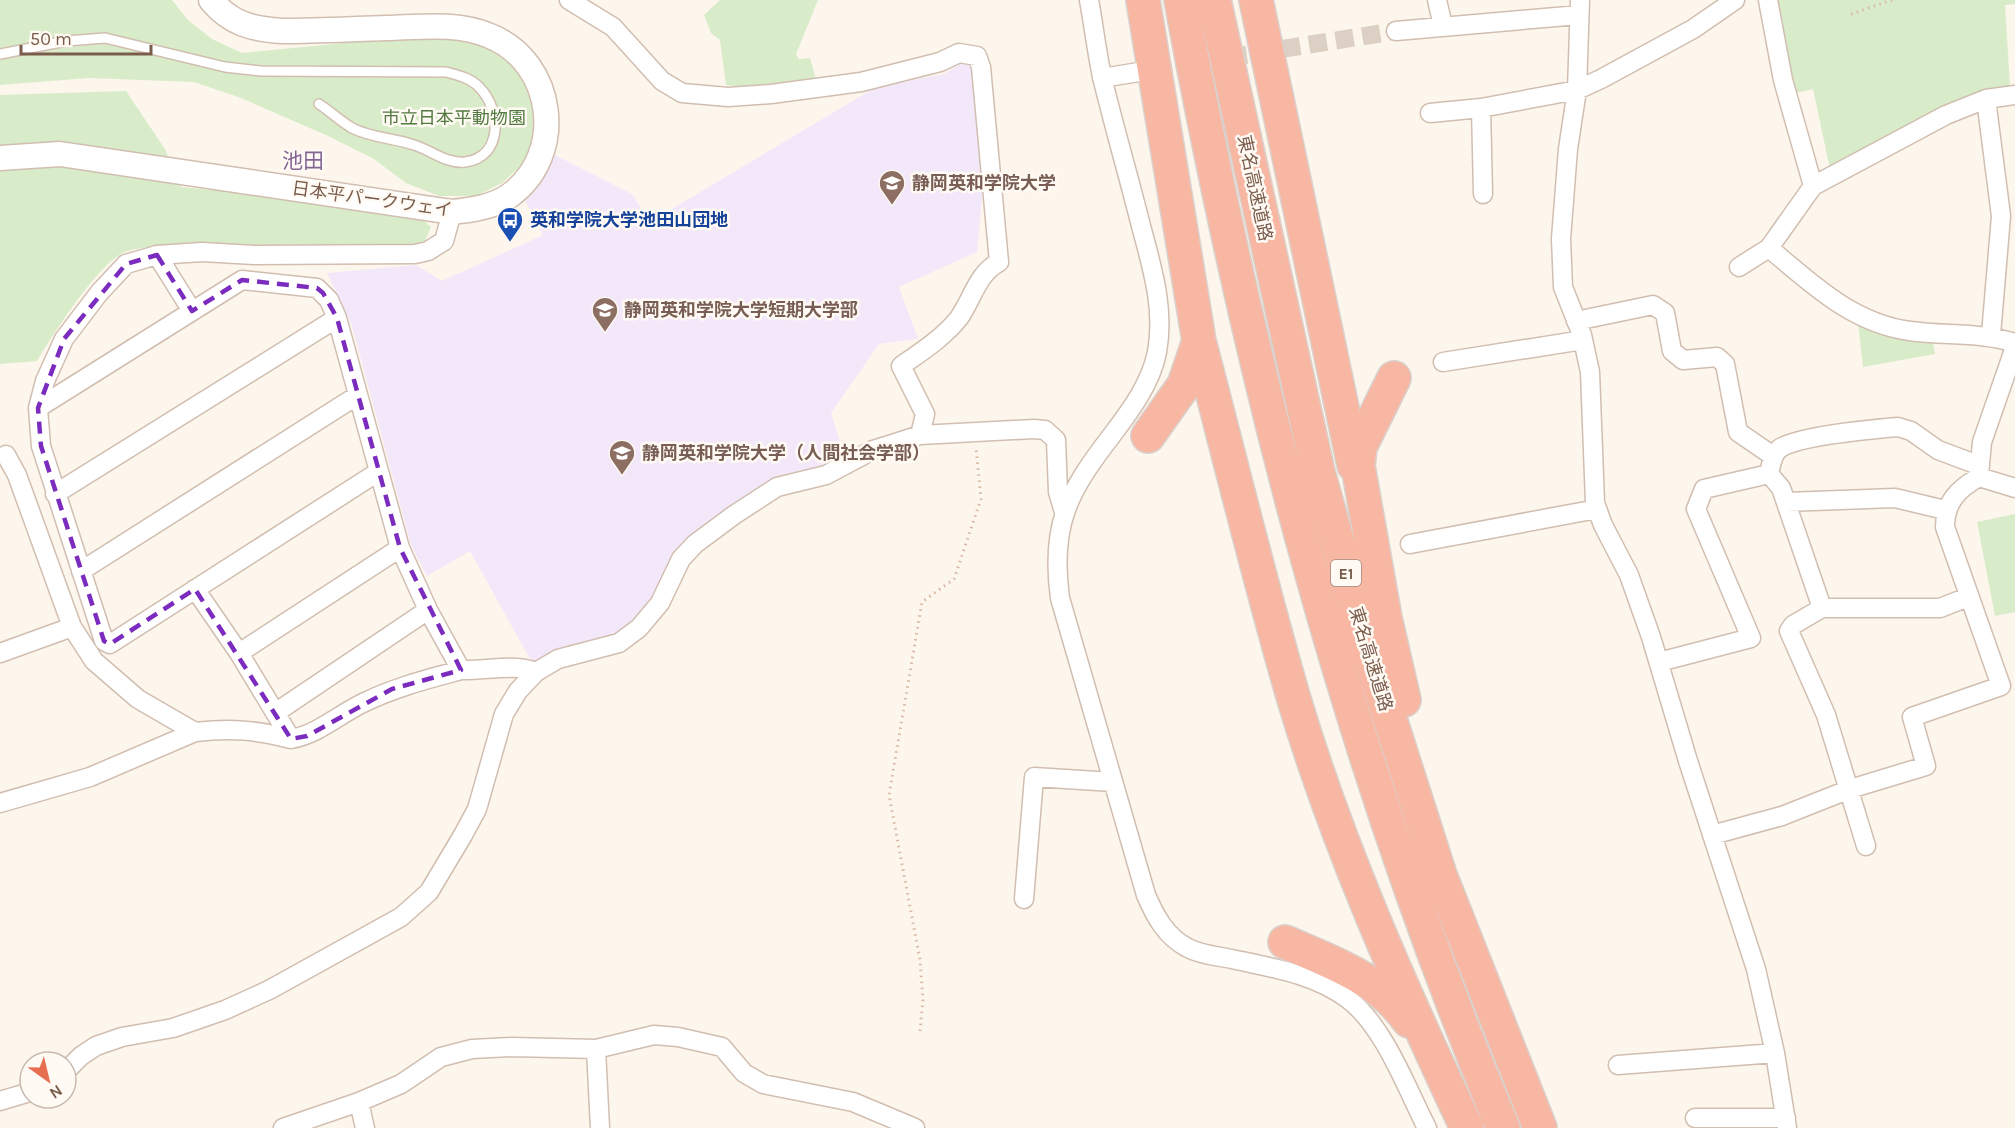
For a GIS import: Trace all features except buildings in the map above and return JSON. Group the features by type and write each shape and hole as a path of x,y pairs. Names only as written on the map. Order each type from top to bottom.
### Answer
{"highway":[{"path":"1143,0 1199,341 1294,697 1343,841 1394,965 1467,1128"},
{"name":"東名高速道路","path":"1181,0 1244,300 1287,482 1332,643 1384,816 1433,951 1503,1128"},
{"name":"東名高速道路","path":"1214,0 1318,472 1366,644 1416,805 1471,956 1540,1128"},
{"path":"1256,0 1385,618 1451,894 1471,956"},
{"path":"1148,436 1184,385 1199,341"},
{"path":"1365,515 1358,466 1360,447 1394,378"},
{"path":"1285,942 1342,965 1388,994 1414,1028 1467,1128"}],"street":[{"name":"日本平パークウェイ","path":"0,158 60,154 452,212 487,206 508,197 525,181 537,162 543,146 547,111 544,94 537,76 525,60 492,36 452,27 282,31 256,29 239,24 211,0"},
{"path":"569,0 614,27 662,81 682,93 728,97 771,94 861,82 940,62 958,53 977,56 981,67 999,262 986,269 959,318 937,341 901,366 926,414 920,435"},
{"path":"1089,0 1102,78 1156,285 1160,329 1150,376 1137,401 1087,469 1064,512 1055,551 1060,598 1146,895 1154,915 1163,928 1186,947 1200,953 1306,977 1324,983 1349,1000 1360,1010 1381,1040 1427,1128"},
{"path":"1437,0 1443,26"},
{"path":"1430,113 1481,108 1576,90 1601,80 1693,29 1735,0"},
{"path":"1768,0 1783,80 1813,186"},
{"path":"1396,31 1580,8 1576,90 1568,149 1561,239 1563,286 1583,340 1590,372 1597,509 1629,575 1659,662 1756,969 1775,1053 1786,1123 1695,1118"},
{"path":"1102,78 1139,72"},
{"path":"1739,267 1769,248 1813,186 1946,115 1986,99 2015,95"},
{"path":"1986,99 2001,216 1991,335"},
{"path":"1481,108 1483,194"},
{"path":"378,472 110,644 104,640 55,494 41,446 38,408 45,381 64,339 99,292 126,264 158,255 202,252 254,255 415,254 428,251 444,241 452,212"},
{"path":"1769,248 1833,302 1869,320 1908,331 1991,335 2015,342"},
{"path":"158,255 192,311"},
{"path":"38,408 242,280 317,288 329,300 337,318 400,548 428,610 461,670"},
{"path":"1576,321 1653,305 1665,313 1672,351 1683,360 1717,357 1725,363 1738,432 1771,465 1822,608"},
{"path":"55,494 337,318"},
{"path":"1443,362 1583,340"},
{"path":"1712,835 1782,816 1850,789 1926,766 1912,717 2008,682 1968,597 1944,527 1945,510 1979,471 1982,442 2015,347"},
{"path":"81,571 358,395"},
{"path":"1659,662 1751,638 1695,509 1704,489 1771,465 1779,449 1798,442 1898,427 1911,431 1938,450 2015,488"},
{"path":"78,1059 96,1046 122,1037 172,1028 225,1010 261,994 401,917 429,892 450,860 477,809 504,714 519,691 536,672 558,659 619,643 639,628 660,603 670,577 695,544 777,487 826,475 873,450 920,435 975,434 1034,429 1052,434 1056,440 1058,492 1064,512"},
{"path":"6,455 17,475 72,627 94,660 112,680 138,699 195,732"},
{"path":"1786,502 1895,498 1945,510"},
{"path":"1410,544 1597,509"},
{"path":"239,653 400,548"},
{"path":"195,589 239,653 291,739"},
{"path":"1866,846 1850,789 1818,694 1790,638 1789,631 1799,621 1822,608 1940,608 1968,597"},
{"path":"275,713 428,610"},
{"path":"0,653 72,627"},
{"path":"0,803 90,777 195,732 226,729 258,730 291,739 307,736 392,689 461,670 483,671 524,667 536,672"},
{"path":"1024,899 1034,777 1113,782"},
{"path":"283,1128 359,1102 401,1084 441,1057 472,1049 596,1048 654,1035 678,1037 722,1047 744,1073 762,1084 853,1102 915,1128"},
{"path":"596,1048 600,1128"},
{"path":"1618,1065 1775,1053"},
{"path":"0,1101 18,1096"},
{"path":"359,1102 364,1128"}],"lane":[{"path":"0,54 66,41 105,39 225,67 261,71 446,72 468,78 480,88 495,117 496,134 491,148 480,158 464,162 447,160 416,145 352,128 318,104"}],"path":[{"path":"1851,14 1892,0"},
{"path":"920,1031 923,1000 920,960 889,795 922,602 954,579 981,499 975,434"}],"highlighted area":[{"path":"157,255 192,311 242,280 317,288 323,293 337,318 400,548 461,670 392,689 307,736 291,739 195,589 110,644 104,641 41,446 38,408 64,339 126,264"}],"shaded area":[{"path":"965,61 974,63 984,176 977,252 899,287 918,339 879,344 831,413 844,455 823,465 777,476 731,506 642,619 605,640 545,662 531,661 470,551 427,576 411,545 352,326 327,273 416,265 442,281 543,235 524,198 555,155 632,194 650,222 876,87 944,74"}],"green space":[{"name":"市立日本平動物園","path":"0,0 172,0 188,20 212,39 242,53 418,36 454,37 498,51 522,73 534,92 535,147 522,165 502,183 476,196 439,196 406,183 374,159 326,135 241,98 194,82 89,78 0,85"},
{"path":"720,0 818,0 796,54 799,59 810,58 816,80 772,90 726,85 720,40 711,33 704,15"},
{"path":"1776,0 2015,0 2015,4 2005,5 2010,87 1979,91 1830,169 1813,89 1792,94"},
{"path":"126,91 165,149 181,187 260,195 415,219 424,221 431,227 425,241 404,247 339,244 262,248 155,246 125,252 102,270 89,285 64,318 37,361 0,364 0,95"},
{"path":"1858,323 1933,342 1935,354 1863,367"},
{"path":"2015,514 2015,612 1995,616 1977,522"}],"tunnel":[{"path":"1149,70 1396,31"}],"place":[{"name":"静岡英和学院大学","path":"892,206"},
{"name":"英和学院大学池田山団地","path":"510,243"},
{"name":"静岡英和学院大学短期大学部","path":"605,333"},
{"name":"静岡英和学院大学（人間社会学部）","path":"622,476"}],"district":[{"name":"池田","path":"303,161"}]}
